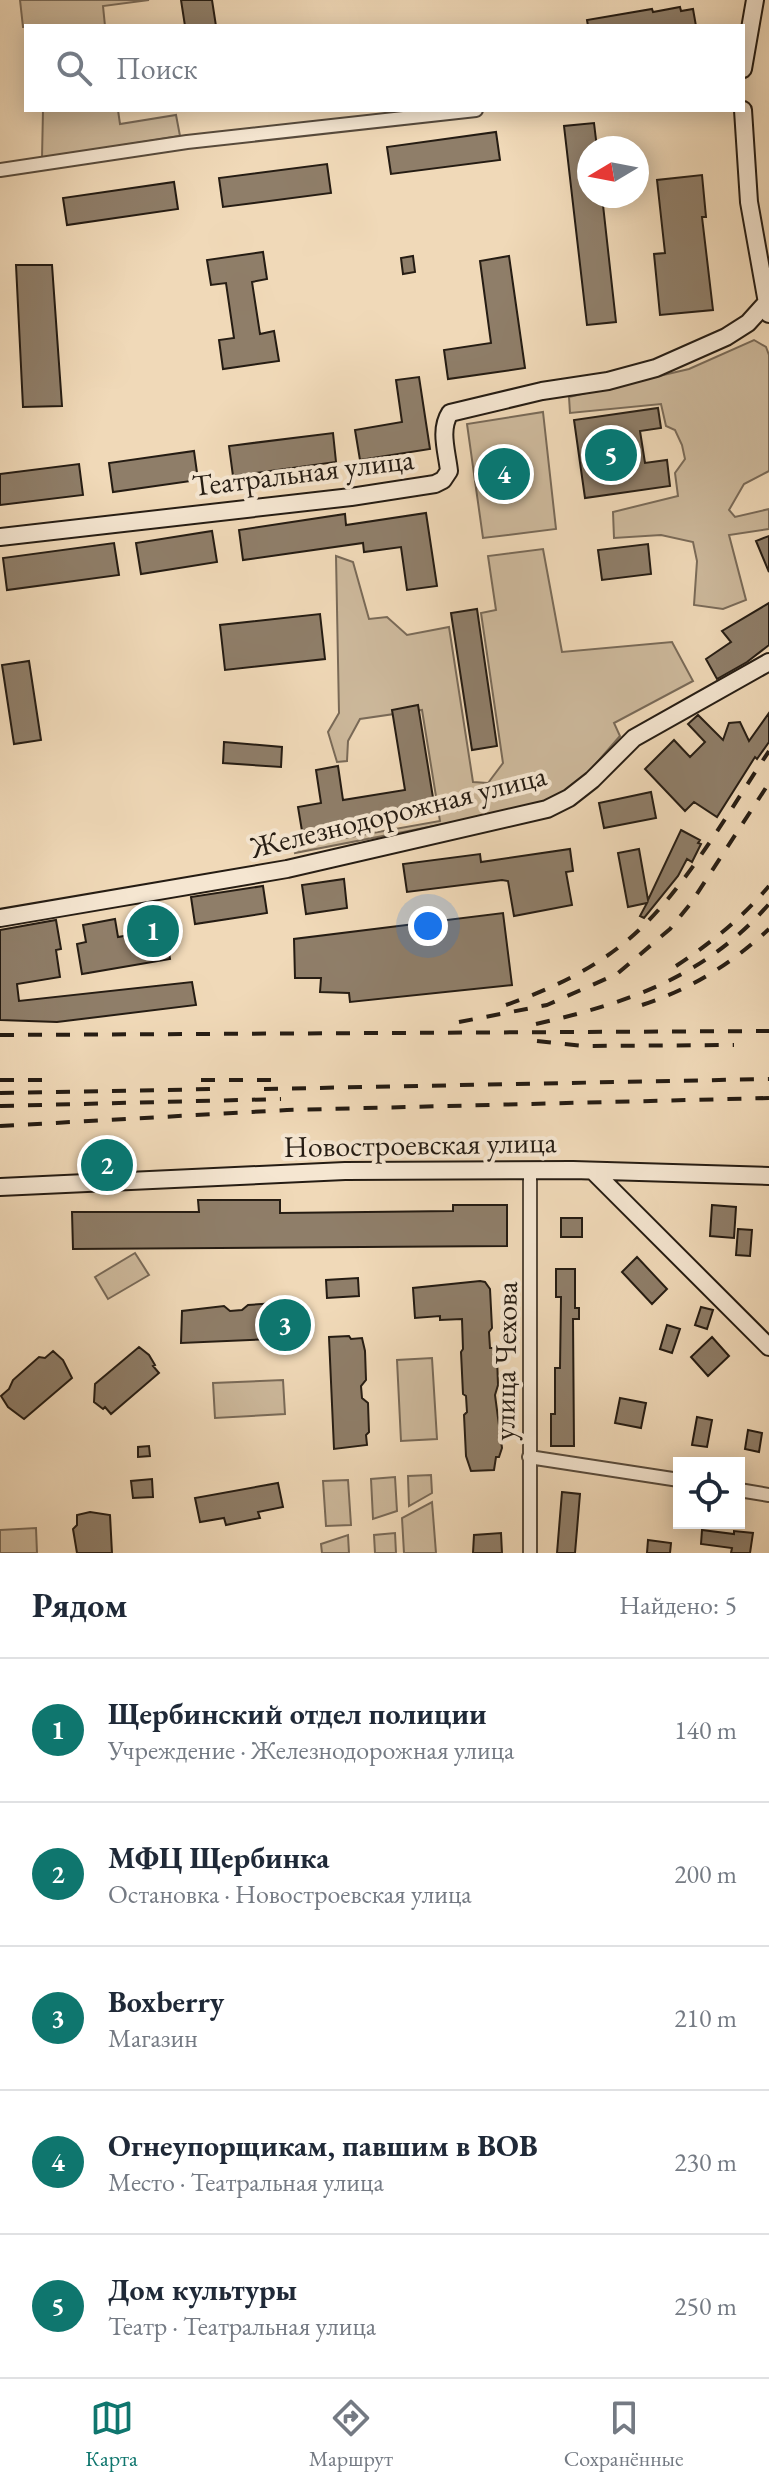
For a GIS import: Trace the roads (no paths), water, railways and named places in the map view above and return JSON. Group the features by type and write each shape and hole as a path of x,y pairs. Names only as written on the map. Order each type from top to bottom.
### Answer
{"street":[{"path":"745,58 755,0"},
{"path":"0,170 187,142 458,112"},
{"path":"743,112 749,202 768,309"},
{"name":"Театральная улица","path":"0,537 351,497 435,484 443,480 449,471 444,434 450,413 542,391 608,381 656,368 726,337 768,309"},
{"name":"Железнодорожная улица","path":"0,918 263,874 547,809 569,798 592,780 634,738 769,662"},
{"name":"улица Чехова","path":"530,1169 530,1553"},
{"name":"Новостроевская улица","path":"0,1187 345,1171 593,1171 769,1347"},
{"path":"593,1171 769,1176"},
{"path":"529,1457 673,1479"},
{"path":"745,1491 769,1495"}],"railway":[{"path":"506,1005 576,975 609,955 639,930 692,868 769,751"},
{"path":"459,1022 547,1005 617,974 670,929 691,903 769,783"},
{"path":"676,966 726,929 769,886"},
{"path":"536,1024 602,1007 663,984 719,951 769,904"},
{"path":"642,1005 710,974 769,929"},
{"path":"0,1035 769,1031"},
{"path":"537,1041 583,1046 734,1045"},
{"path":"264,1089 769,1079"},
{"path":"0,1080 45,1080"},
{"path":"201,1080 277,1080"},
{"path":"0,1093 216,1089"},
{"path":"0,1126 287,1110 769,1098"},
{"path":"0,1106 281,1099"}],"place":[{"name":"Дом культуры","path":"611,455"},
{"name":"Огнеупорщикам, павшим в ВОВ","path":"504,474"},
{"name":"Щербинский отдел полиции","path":"153,931"},
{"name":"МФЦ Щербинка","path":"107,1165"},
{"name":"Boxberry","path":"285,1325"}]}
